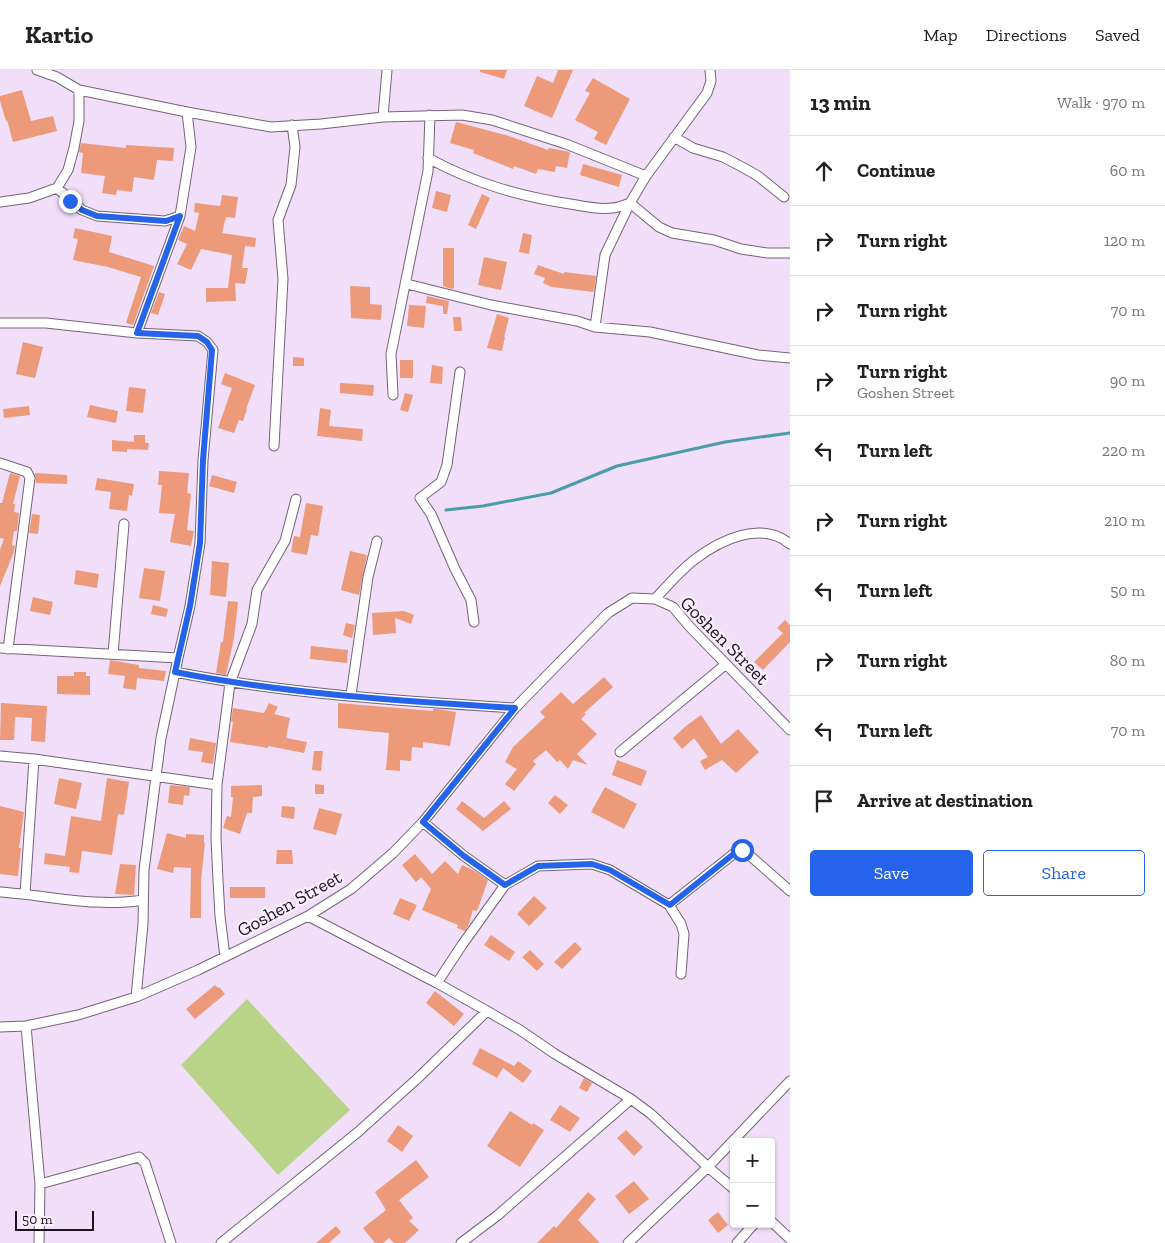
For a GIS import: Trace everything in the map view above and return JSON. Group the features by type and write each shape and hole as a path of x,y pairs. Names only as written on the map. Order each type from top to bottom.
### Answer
{"street":[{"path":"37,70 57,77 79,90 271,127 383,117 430,115 462,115 492,120 566,144 646,176"},
{"path":"383,117 386,70"},
{"path":"595,327 606,255 630,203 646,176 707,93 711,81 710,70"},
{"path":"0,202 28,198 57,188 68,170 74,148 79,121 79,90"},
{"path":"137,333 180,216 191,148 187,112"},
{"path":"393,395 391,354 407,284 428,171 430,115"},
{"path":"274,446 283,279 278,220 291,185 295,147 292,125"},
{"path":"674,136 693,148 722,156 744,168 758,176 784,197"},
{"path":"428,158 444,167 498,189 544,201 586,208 612,208 630,203"},
{"path":"57,188 82,210 97,216 166,221 180,216"},
{"path":"630,203 659,227 672,233 714,240 741,249 767,253 790,253"},
{"path":"407,284 491,305 577,321 595,327 650,332 758,355 790,358"},
{"path":"0,323 46,323 137,333 198,336 207,342 212,350 203,460 200,543 190,606 161,738 144,870 143,924 136,997"},
{"path":"460,372 447,465 441,482 420,498 430,514 471,600 474,622"},
{"path":"0,463 27,472 30,478 4,649 178,658"},
{"path":"225,957 219,898 216,838 217,785 230,682 252,624 257,590 285,541 296,499"},
{"path":"113,654 124,524"},
{"path":"654,599 693,561 718,544 751,533 767,533 790,544"},
{"path":"351,695 368,577 377,541"},
{"name":"Goshen Street","path":"0,1027 26,1026 78,1015 136,997 225,957 308,916 351,889 393,853 423,822 515,708 608,613 632,598 654,599 673,608 790,730"},
{"path":"620,752 726,664"},
{"path":"175,672 230,682 351,695 515,708"},
{"path":"0,756 34,759 217,785"},
{"path":"26,894 34,759"},
{"path":"423,822 464,856 505,885"},
{"path":"670,905 736,852 742,850 790,891"},
{"path":"437,983 462,944 505,885 538,866 592,864 610,870 670,905 681,924 684,934 681,974"},
{"path":"0,892 97,902 120,903 143,900"},
{"path":"308,916 437,983 520,1030 555,1054 631,1098 730,1186"},
{"path":"221,1243 358,1132 418,1078 486,1011"},
{"path":"26,1026 40,1184 39,1243"},
{"path":"628,1243 708,1167 790,1081"},
{"path":"460,1243 498,1215 631,1098"},
{"path":"40,1184 139,1157 145,1163 171,1243"},
{"path":"775,1225 790,1239"},
{"path":"737,1243 750,1228"}],"green space":[{"path":"247,999 350,1110 278,1175 181,1065"}],"building":[{"path":"480,70 507,70 504,79 480,72"},
{"path":"558,70 573,70 552,118 524,106 537,76 553,83"},
{"path":"593,78 630,99 606,145 594,139 598,132 575,120 590,93 585,91"},
{"path":"22,90 31,121 53,116 57,131 13,142 0,96"},
{"path":"456,122 509,136 548,150 549,148 570,152 567,168 556,166 555,172 538,169 536,174 514,166 513,169 473,153 474,150 450,143"},
{"path":"81,143 126,148 126,145 174,148 173,161 157,160 154,180 134,177 132,192 117,190 116,195 102,193 105,176 81,173 83,153 79,152"},
{"path":"583,164 622,175 619,187 580,175"},
{"path":"436,191 451,195 447,212 432,208"},
{"path":"482,194 490,198 476,229 468,225"},
{"path":"222,195 238,197 235,218 226,217 222,233 256,238 255,247 245,246 242,268 248,268 245,284 235,283 236,301 206,302 206,288 228,288 232,255 201,249 191,270 177,264 187,244 178,240 184,226 195,231 199,213 194,212 195,203 220,206"},
{"path":"75,228 112,236 109,252 154,266 133,325 126,323 141,277 108,267 73,260 78,239 73,238"},
{"path":"523,233 532,235 529,254 519,252"},
{"path":"443,248 454,248 454,288 452,289 443,286"},
{"path":"484,257 507,262 501,290 478,285"},
{"path":"538,265 564,274 564,272 596,276 594,292 552,287 543,283 545,278 534,274"},
{"path":"350,286 370,287 370,304 382,305 381,320 351,318"},
{"path":"159,292 165,294 158,315 151,313"},
{"path":"427,296 449,301 447,314 443,314 443,306 426,303"},
{"path":"409,305 426,306 424,328 407,326"},
{"path":"497,314 509,318 502,351 487,348"},
{"path":"453,317 461,317 462,331 454,331"},
{"path":"23,342 43,347 35,378 16,374"},
{"path":"293,357 304,358 304,366 293,366"},
{"path":"400,360 413,360 413,378 400,378"},
{"path":"432,365 443,367 442,384 430,383"},
{"path":"225,373 255,385 243,421 239,420 234,433 218,428 232,388 221,384"},
{"path":"340,383 374,385 373,396 340,393"},
{"path":"129,387 146,389 143,413 126,411"},
{"path":"405,393 413,395 408,412 400,410"},
{"path":"90,405 118,411 116,423 87,417"},
{"path":"29,406 30,415 4,418 3,409"},
{"path":"320,408 331,410 329,426 363,429 362,441 317,436"},
{"path":"134,435 145,435 145,443 149,443 148,450 127,449 127,452 112,451 112,440 134,442"},
{"path":"159,471 189,473 187,493 191,494 187,530 194,531 191,546 170,542 175,514 159,513 162,485 158,485"},
{"path":"10,473 20,476 13,504 15,504 14,512 19,513 17,531 14,531 12,545 15,546 14,552 0,586 0,550 4,539 0,538 0,503 2,503"},
{"path":"35,473 67,475 67,484 36,483"},
{"path":"212,475 237,482 234,493 209,486"},
{"path":"97,478 134,484 132,496 129,495 127,511 109,509 111,492 95,490"},
{"path":"306,503 323,506 318,536 311,535 307,555 291,552 294,536 300,537"},
{"path":"32,514 40,515 38,534 29,533"},
{"path":"350,551 367,555 359,595 341,590"},
{"path":"212,561 229,563 226,597 210,595"},
{"path":"144,568 165,571 160,601 139,598"},
{"path":"76,570 99,574 97,588 74,584"},
{"path":"33,597 53,602 50,615 30,611"},
{"path":"228,601 238,602 234,638 226,675 216,673 221,642 223,642"},
{"path":"153,605 168,609 166,617 151,614"},
{"path":"404,611 414,615 411,624 395,618 396,633 373,635 372,613"},
{"path":"785,620 790,625 790,642 763,670 754,662 783,633 777,628"},
{"path":"346,623 355,625 352,638 343,635"},
{"path":"311,646 348,650 347,663 310,659"},
{"path":"110,660 139,665 139,668 166,671 164,681 137,678 136,690 123,688 125,676 108,674"},
{"path":"74,672 86,672 86,676 90,676 90,695 57,694 57,676 74,676"},
{"path":"604,677 613,687 584,713 586,714 581,719 597,734 577,754 588,765 573,760 568,769 560,760 557,762 546,750 533,761 536,764 514,791 505,784 517,769 505,762 513,747 545,717 540,712 561,692 573,704"},
{"path":"1,703 47,706 45,742 31,741 32,718 15,717 14,740 0,740"},
{"path":"269,703 278,707 274,714 290,718 286,738 307,742 304,753 268,746 268,748 230,742 233,708 264,713"},
{"path":"338,703 433,711 433,709 438,709 456,712 450,746 423,742 423,748 412,747 411,761 400,760 400,771 386,770 389,733 338,728"},
{"path":"701,715 721,744 738,729 759,752 736,773 722,760 705,770 700,761 708,757 694,738 682,749 673,738"},
{"path":"190,738 216,743 213,764 201,762 203,752 188,750"},
{"path":"314,751 323,751 321,771 312,770"},
{"path":"617,760 647,771 641,786 612,775"},
{"path":"59,778 82,783 76,809 54,804"},
{"path":"107,778 129,782 124,815 118,814 112,855 82,851 79,873 69,872 70,867 44,864 45,853 65,856 71,816 101,821"},
{"path":"315,784 324,785 324,794 315,794"},
{"path":"170,785 190,787 189,796 184,795 183,805 168,803"},
{"path":"262,785 262,796 253,797 252,813 247,813 240,834 223,828 227,816 231,817 233,797 231,797 231,786"},
{"path":"605,787 637,804 624,829 591,812"},
{"path":"555,795 568,805 560,814 548,803"},
{"path":"462,801 484,818 504,801 511,809 483,831 456,809"},
{"path":"0,806 24,812 19,848 21,848 18,876 0,874"},
{"path":"282,806 295,807 294,819 281,817"},
{"path":"319,808 342,814 336,835 313,829"},
{"path":"167,833 186,838 186,834 204,835 201,918 190,918 191,868 174,867 173,873 157,869"},
{"path":"277,850 292,850 293,864 276,864"},
{"path":"415,854 432,874 445,861 458,874 462,865 488,880 477,911 473,910 465,931 457,928 458,925 422,910 431,889 421,877 416,882 402,865"},
{"path":"120,864 136,865 134,895 115,894"},
{"path":"230,887 265,887 265,898 230,898"},
{"path":"534,896 547,908 529,926 517,914"},
{"path":"400,898 417,905 409,921 393,914"},
{"path":"491,935 515,952 509,961 484,945"},
{"path":"575,942 582,949 562,969 554,962"},
{"path":"530,950 544,964 537,971 522,957"},
{"path":"215,985 225,994 195,1019 186,1009"},
{"path":"435,991 464,1014 454,1026 426,1003"},
{"path":"480,1048 514,1066 518,1061 532,1071 523,1083 503,1068 497,1078 472,1064"},
{"path":"584,1078 592,1083 587,1092 579,1088"},
{"path":"560,1105 580,1118 570,1132 550,1120"},
{"path":"510,1111 544,1130 520,1167 487,1146"},
{"path":"398,1125 413,1136 402,1152 387,1141"},
{"path":"626,1130 643,1147 634,1156 617,1138"},
{"path":"416,1160 429,1177 399,1200 413,1218 409,1221 419,1230 405,1243 394,1243 389,1238 383,1243 375,1243 363,1228 386,1210 375,1192"},
{"path":"634,1181 649,1199 629,1214 615,1196"},
{"path":"588,1192 596,1199 578,1220 600,1243 537,1243 554,1226 556,1228"},
{"path":"718,1212 728,1225 718,1233 708,1220"},
{"path":"336,1226 341,1232 329,1243 316,1243"}],"waterway":[{"path":"446,510 483,506 551,493 617,466 725,442 790,433"}],"route":[{"path":"70,201 82,210 97,216 166,221 180,216 137,333 198,336 207,342 212,350 203,460 200,543 190,606 175,672 230,682 399,700 515,708 423,822 464,856 505,885 538,866 592,864 610,870 670,905 736,852 742,850"}]}
